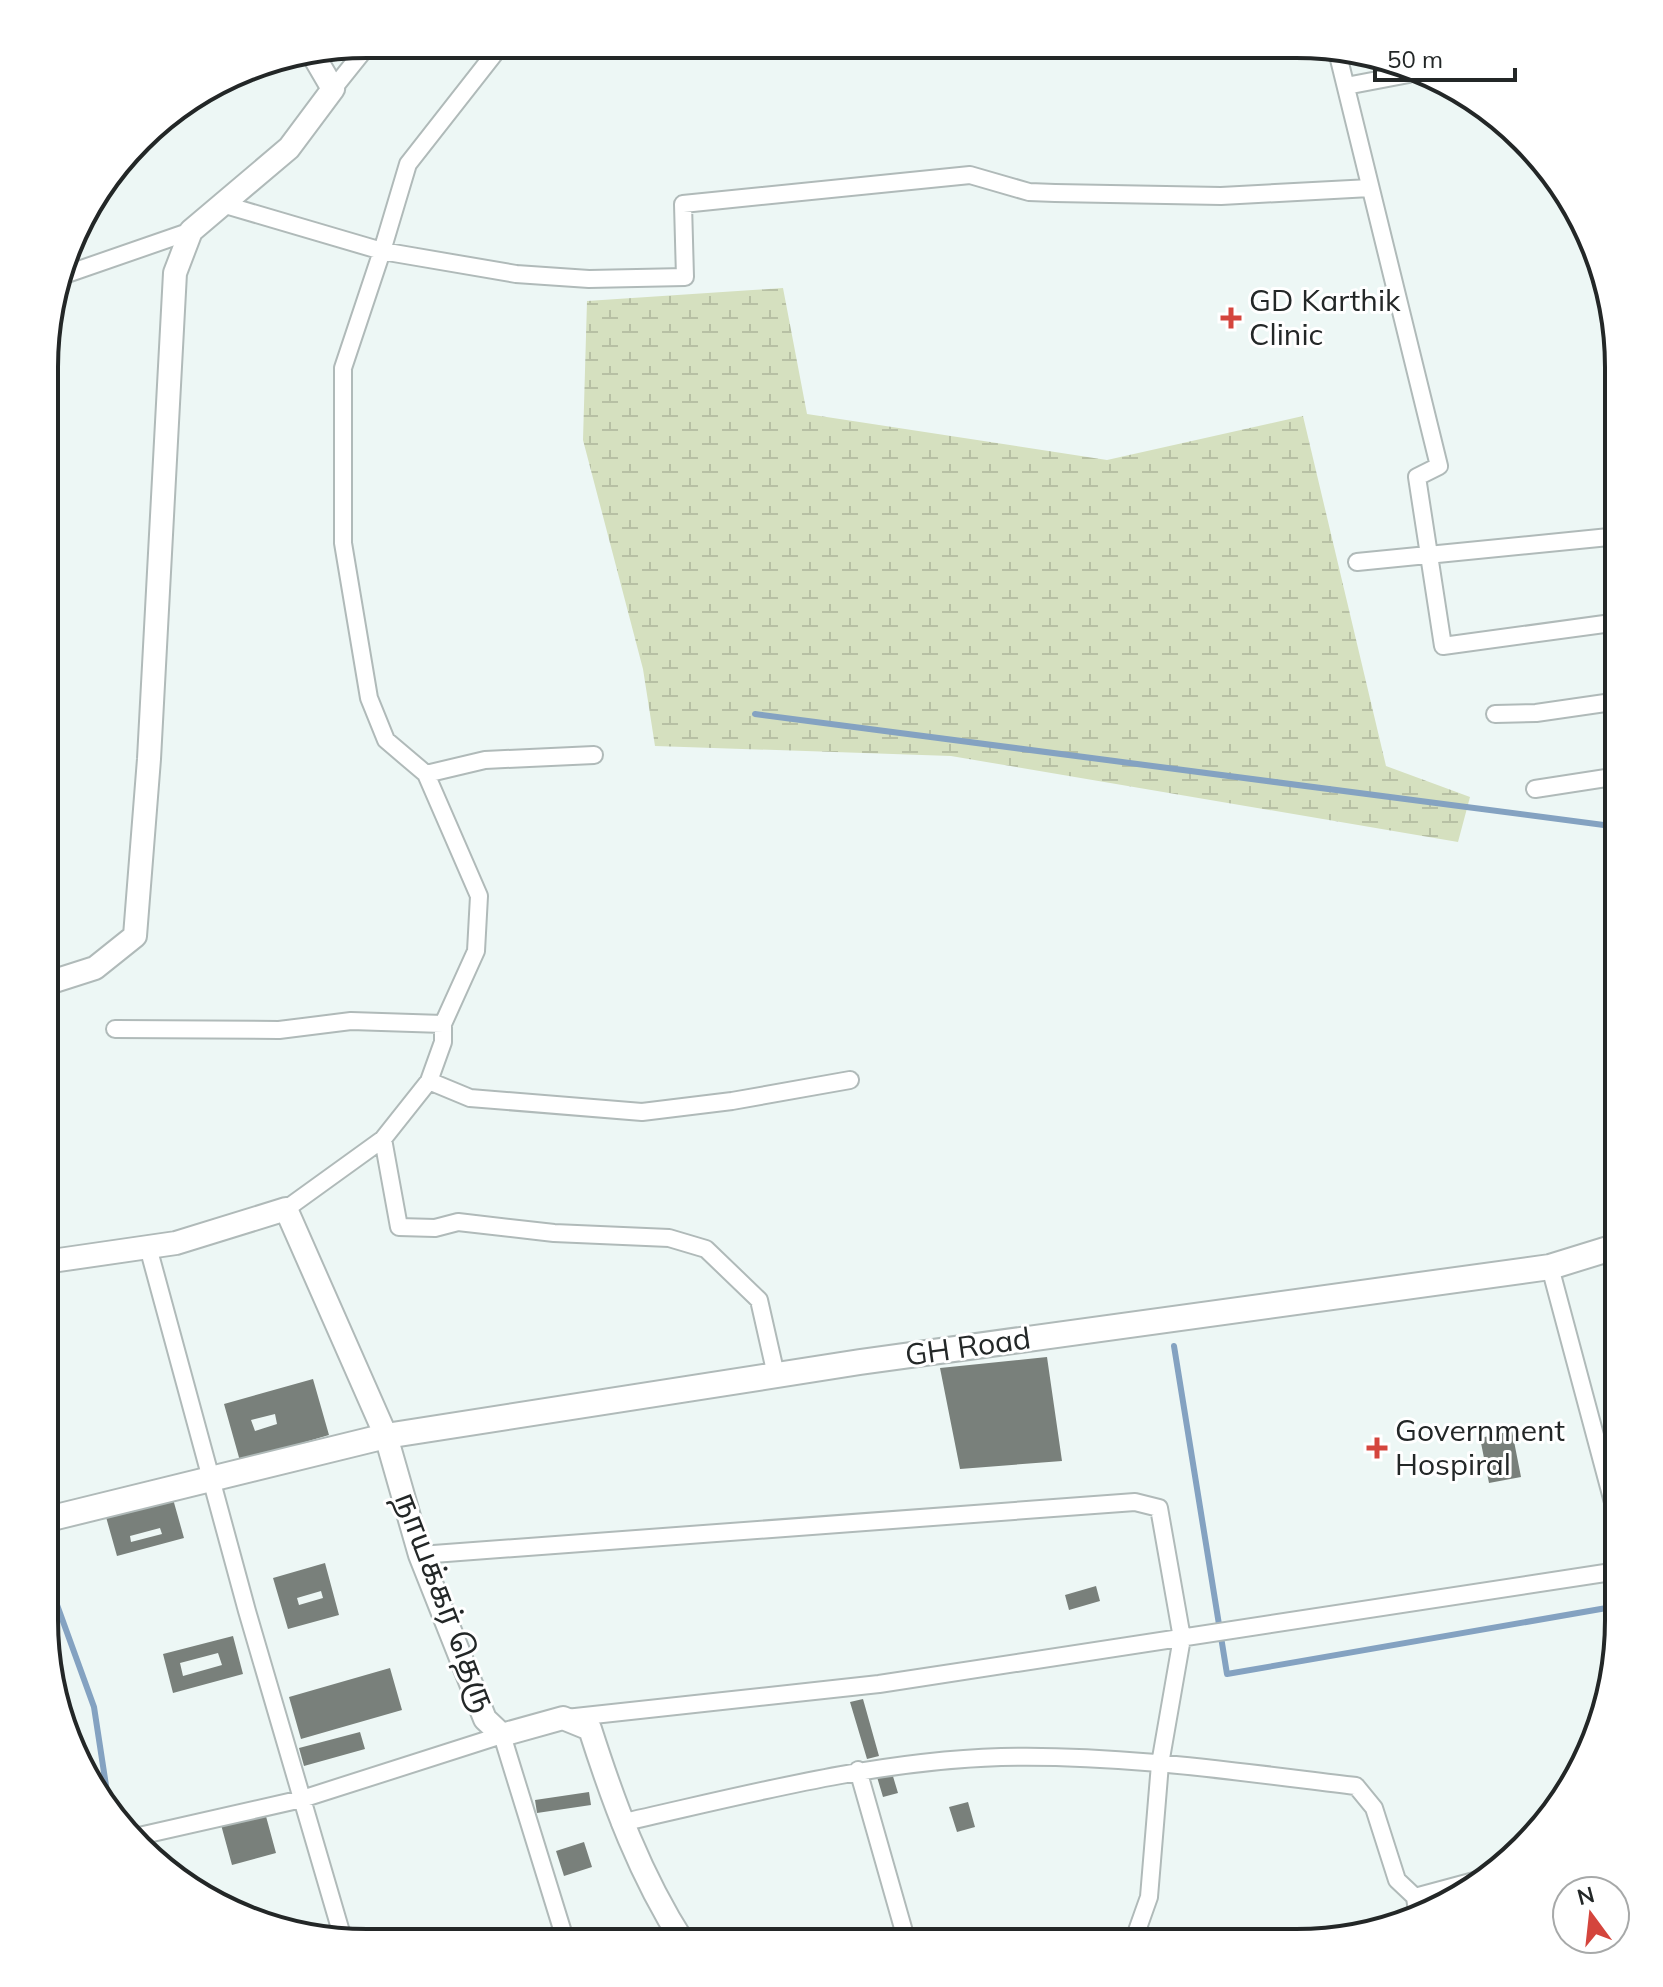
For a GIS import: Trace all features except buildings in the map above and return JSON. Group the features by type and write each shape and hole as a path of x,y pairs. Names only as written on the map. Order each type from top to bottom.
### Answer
{"main road":[{"name":"GH Road","path":"58,1516 386,1436 776,1375 1550,1267 1605,1250"}],"street":[{"path":"73,272 191,231 289,148 357,58"},
{"path":"58,1260 176,1243 286,1209 383,1139 429,1081 443,1042 443,1024 476,951 479,896 426,774 386,740 369,698 343,543 343,368 408,164 491,58"},
{"path":"317,62 333,89"},
{"path":"1340,62 1439,466 1417,477 1443,646 1605,624"},
{"path":"1346,86 1399,76"},
{"path":"222,204 382,251 516,274 589,279 685,277 683,204 970,175 1029,192 1055,193 1221,196 1370,188"},
{"path":"58,980 95,968 135,936 149,759 175,273 191,231"},
{"path":"1357,562 1605,537"},
{"path":"1495,714 1536,713 1605,703"},
{"path":"426,774 485,760 594,755"},
{"path":"1535,789 1605,778"},
{"path":"115,1029 279,1030 351,1021 443,1024"},
{"path":"429,1081 470,1098 642,1112 732,1101 850,1080"},
{"path":"383,1139 399,1227 435,1228 458,1222 554,1233 669,1238 706,1249 759,1300 776,1375"},
{"name":"நாயக்கர் தெரு","path":"286,1209 386,1436 420,1555 485,1719 502,1735 563,1718"},
{"path":"148,1247 340,1927"},
{"path":"1550,1267 1605,1472"},
{"path":"420,1555 1135,1502 1159,1508 1182,1638 1160,1764 1149,1897 1138,1929"},
{"path":"563,1718 879,1684 1605,1573"},
{"path":"563,1718 590,1729 620,1823 675,1929"},
{"path":"146,1835 302,1799 502,1735 562,1929"},
{"path":"620,1823 858,1770 1001,1757 1160,1764 1356,1786 1374,1808 1397,1880 1416,1904"},
{"path":"858,1770 903,1929"}],"green space":[{"path":"783,288 807,414 1107,460 1303,416 1386,766 1470,797 1458,842 951,756 655,746 643,669 583,440 587,301"}],"waterway":[{"path":"755,714 1605,825"},
{"path":"1174,1346 1227,1674 1605,1608"},
{"path":"58,1608 94,1707 106,1785"}],"place":[{"name":"GD Karthik Clinic","path":"1231,318"},
{"name":"Government Hospiral","path":"1377,1448"}]}
